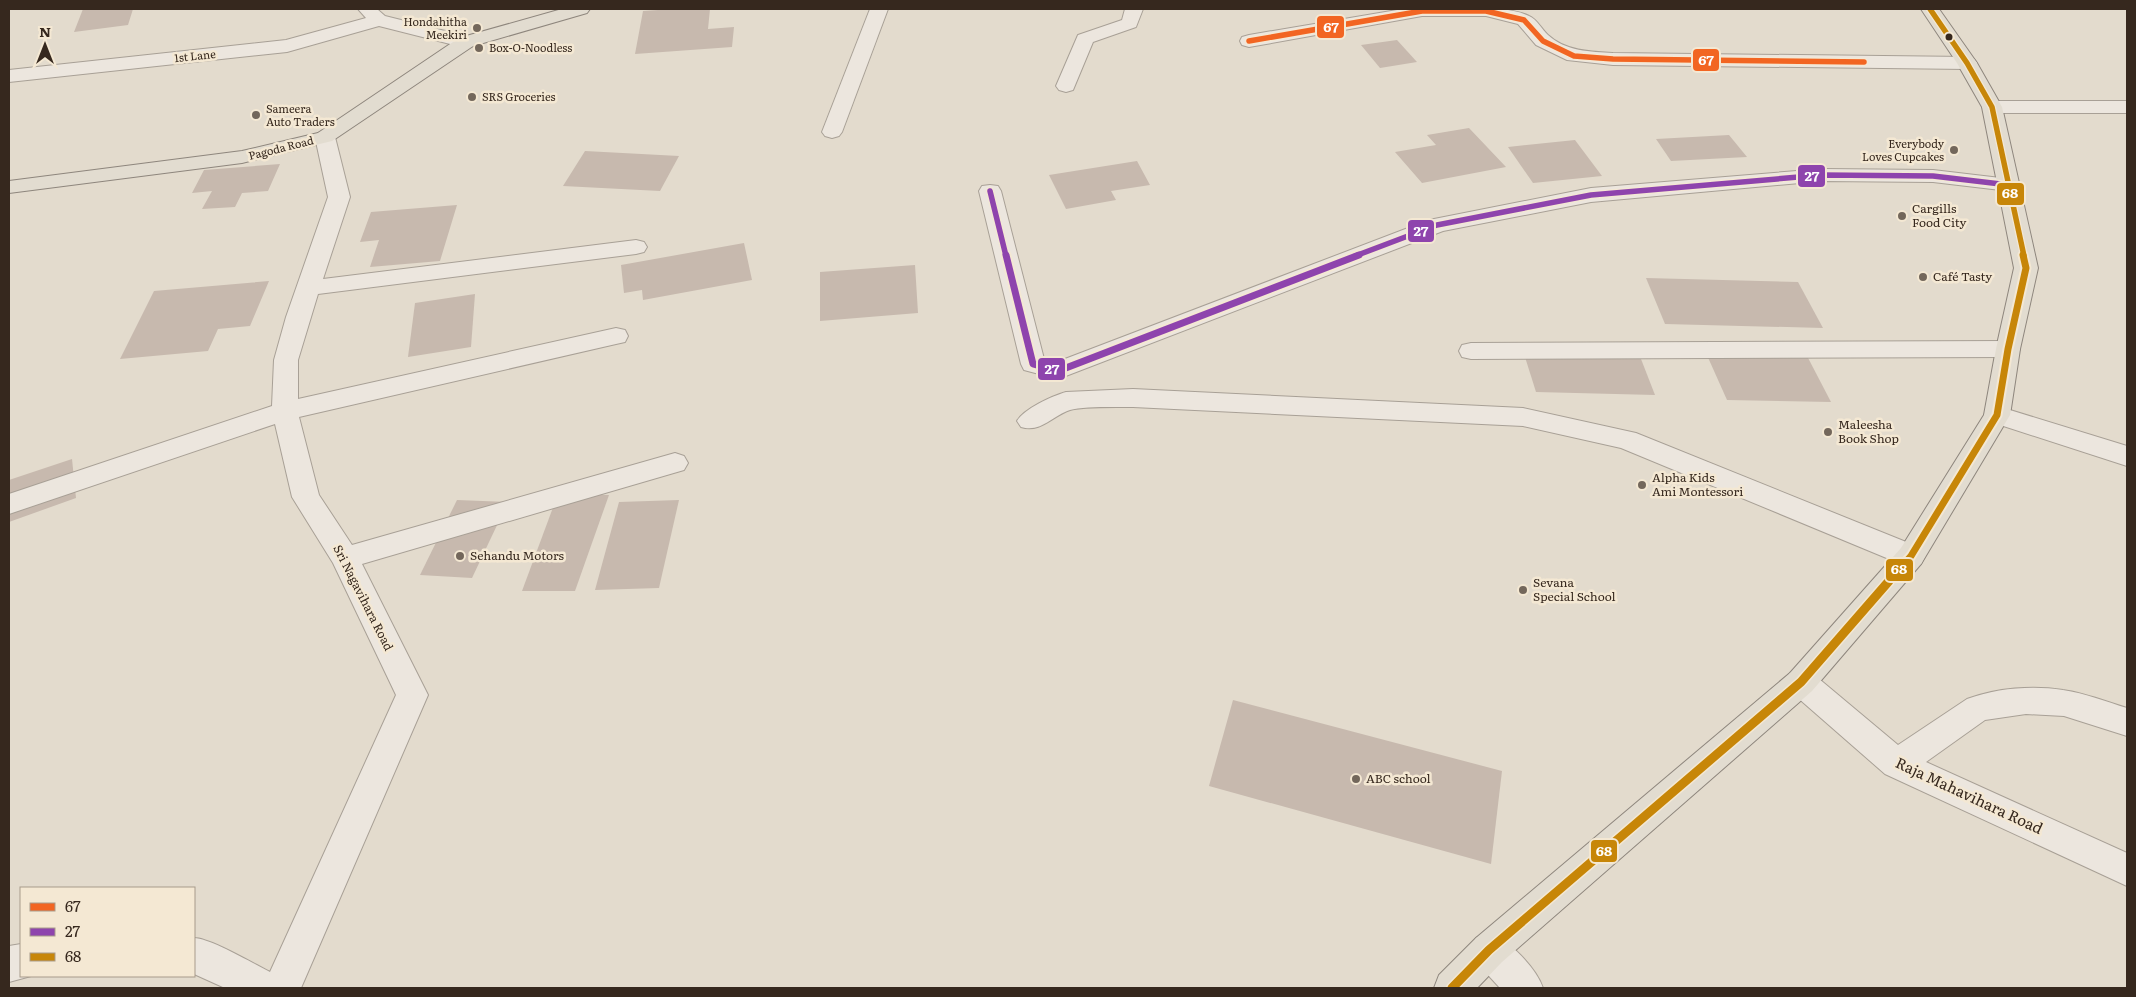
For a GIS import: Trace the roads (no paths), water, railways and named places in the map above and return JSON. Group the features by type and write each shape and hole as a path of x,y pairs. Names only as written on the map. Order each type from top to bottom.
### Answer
{"main road":[{"name":"Pagoda Road","path":"9,187 242,157 325,137 466,42 581,9"},
{"path":"1452,988 1489,950 1801,682 1911,556 1997,415 2008,349 2026,268 1992,107 1967,63 1930,9"}],"street":[{"path":"832,132 879,9"},
{"path":"1066,86 1085,39 1130,22 1134,9"},
{"path":"1250,40 1422,11 1486,11 1524,20 1543,41 1574,56 1613,60 1967,63"},
{"path":"373,14 466,42"},
{"name":"1st Lane","path":"9,76 287,46 373,14"},
{"path":"1992,107 2127,106"},
{"name":"Sri Nagavihara Road","path":"282,988 412,695 345,558 306,497 285,412 286,360 308,288 340,196 325,137"},
{"path":"990,191 1034,364 1058,371 1437,225 1591,196 1822,175 1933,176 2009,185"},
{"path":"308,288 636,247"},
{"path":"9,504 285,412 616,336"},
{"path":"1471,351 2008,349"},
{"path":"1030,421 1066,401 1133,398 1523,417 1627,440 1911,556"},
{"path":"1997,415 2127,456"},
{"path":"345,558 675,463"},
{"name":"Raja Mahavihara Road","path":"1801,682 1897,764 2127,870"},
{"path":"1897,764 1978,708 2026,701 2064,703 2127,722"},
{"path":"1489,950 1525,988"},
{"path":"195,956 199,956 264,988"}],"place":[{"name":"Hondahitha Meekiri","path":"477,28"},
{"name":"Box-O-Noodless","path":"479,48"},
{"name":"SRS Groceries","path":"472,97"},
{"name":"Sameera Auto Traders","path":"256,115"},
{"name":"Everybody Loves Cupcakes","path":"1954,150"},
{"name":"Cargills Food City","path":"1902,216"},
{"name":"Café Tasty","path":"1923,277"},
{"name":"Maleesha Book Shop","path":"1828,432"},
{"name":"Alpha Kids Ami Montessori","path":"1642,485"},
{"name":"Sehandu Motors","path":"460,556"},
{"name":"Sevana Special School","path":"1523,590"},
{"name":"ABC school","path":"1356,779"}]}
